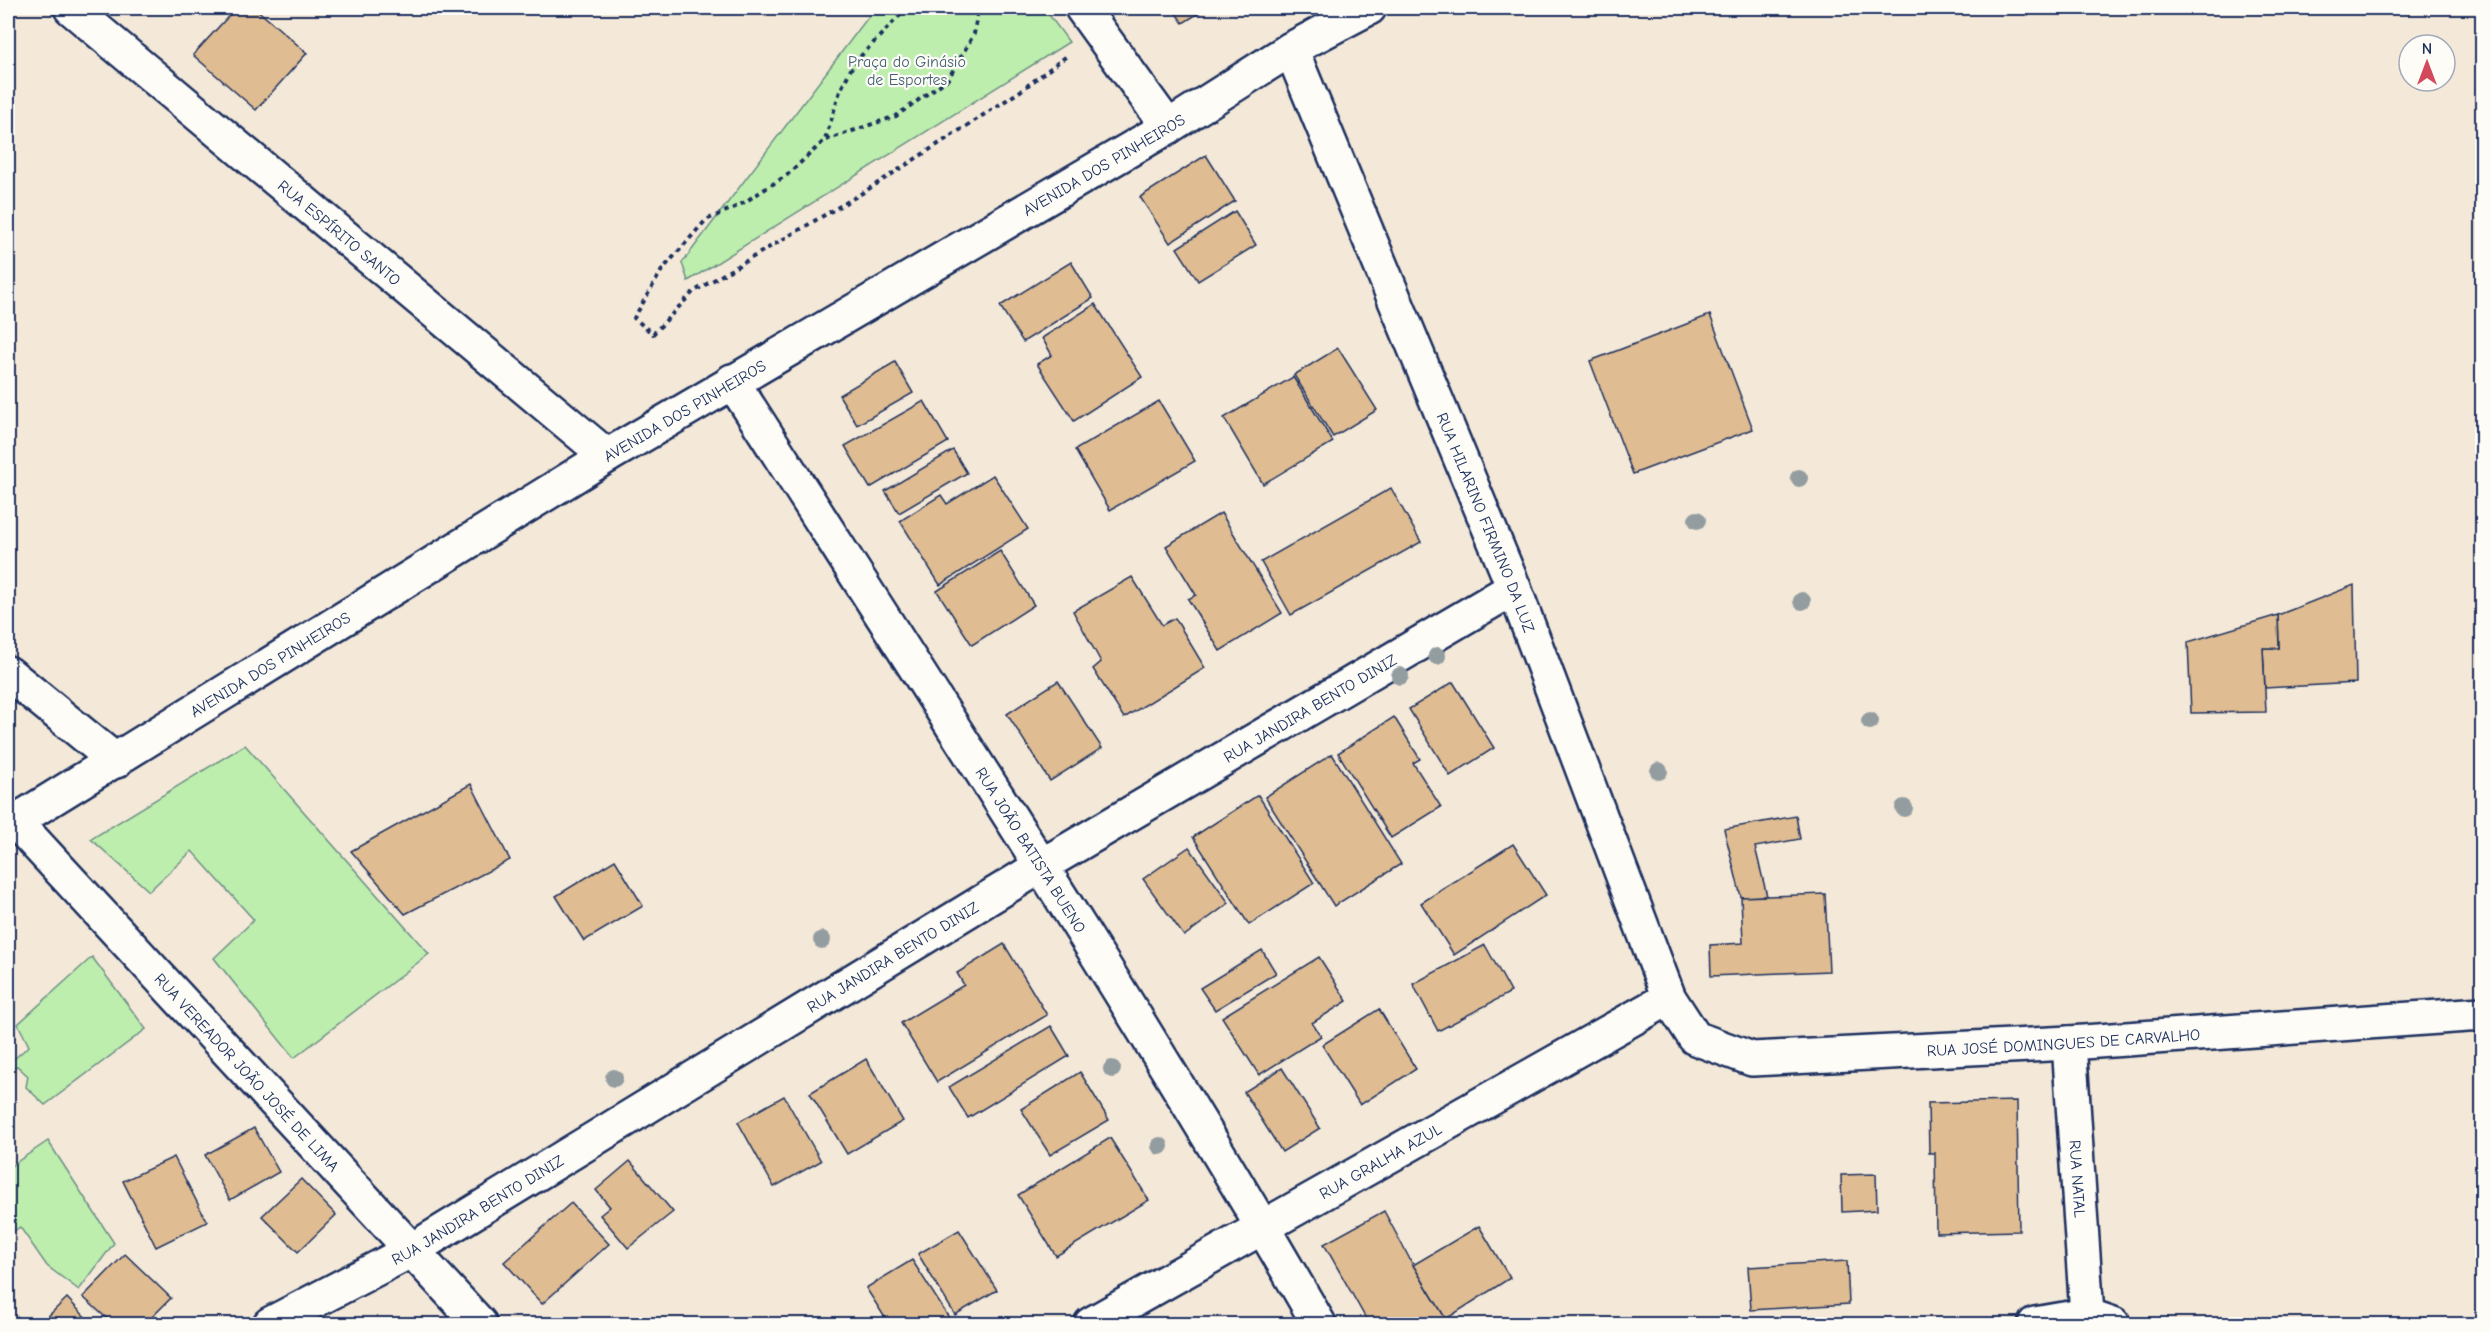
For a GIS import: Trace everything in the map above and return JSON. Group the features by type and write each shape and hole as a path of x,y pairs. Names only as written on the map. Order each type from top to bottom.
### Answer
{"street":[{"name":"RUA ESPÍRITO SANTO","path":"71,8 607,456"},
{"path":"1082,8 1168,127"},
{"name":"AVENIDA DOS PINHEIROS","path":"11,824 607,456 1168,127 1291,49 1369,8"},
{"name":"RUA HILARINO FIRMINO DA LUZ","path":"1291,49 1515,588 1670,998"},
{"name":"RUA JOÃO BATISTA BUENO","path":"732,381 1041,866 1263,1227 1319,1324"},
{"name":"RUA JANDIRA BENTO DINIZ","path":"270,1324 412,1250 1041,866 1515,588"},
{"path":"8,673 116,761"},
{"name":"RUA VEREADOR JOÃO JOSÉ DE LIMA","path":"11,824 480,1324"},
{"name":"RUA JOSÉ DOMINGUES DE CARVALHO","path":"1670,998 1695,1038 1752,1059 2069,1043 2482,1014"},
{"name":"RUA GRALHA AZUL","path":"1091,1324 1670,998"},
{"name":"RUA NATAL","path":"2069,1043 2100,1320"},
{"path":"2035,1324 2100,1320"}],"path":[{"path":"825,140 840,91 854,63 907,8"},
{"path":"978,8 974,34 948,79 896,116 825,140 787,175 740,205 706,220 662,270 634,318 653,334 693,292 864,192 1019,92 1076,48"}],"green space":[{"name":"Praça do Ginásio de Esportes","path":"875,8 1044,8 1069,42 688,281 682,263"},
{"path":"245,745 429,954 294,1058 214,958 254,920 192,851 149,891 91,839"},
{"path":"92,957 146,1029 45,1105 26,1087 28,1076 17,1066 8,1071 8,1064 29,1046 18,1024"},
{"path":"48,1141 114,1243 79,1290 47,1266 20,1227 8,1235 8,1168"}],"building":[{"path":"236,8 255,8 307,53 256,110 193,55"},
{"path":"1172,8 1207,8 1183,23"},
{"path":"1206,155 1235,201 1170,243 1140,197"},
{"path":"1235,211 1256,245 1198,281 1177,248"},
{"path":"1071,262 1093,298 1023,342 1000,306"},
{"path":"1095,304 1142,377 1074,421 1037,364 1052,355 1042,338"},
{"path":"1710,315 1753,429 1633,474 1590,361"},
{"path":"1338,348 1377,410 1333,437 1294,375"},
{"path":"895,362 913,393 857,425 839,395"},
{"path":"1293,377 1333,442 1263,484 1224,418"},
{"path":"924,401 948,442 870,488 845,446"},
{"path":"1159,401 1195,461 1110,510 1075,450"},
{"path":"953,450 967,473 899,513 885,491"},
{"path":"993,475 1028,529 940,585 900,521 941,495 947,504"},
{"path":"1391,488 1421,542 1291,615 1261,562"},
{"path":"1221,513 1282,613 1220,651 1188,599 1196,595 1166,546"},
{"path":"1000,551 1034,605 972,645 937,591"},
{"path":"1132,577 1162,625 1175,618 1205,668 1124,718 1093,669 1101,662 1073,611"},
{"path":"2354,585 2356,683 2265,688 2263,648 2279,648 2278,615"},
{"path":"2278,615 2279,648 2263,648 2266,712 2191,713 2188,642"},
{"path":"1058,681 1102,748 1050,781 1007,714"},
{"path":"1453,682 1494,748 1450,776 1409,709"},
{"path":"1394,717 1420,759 1413,763 1441,807 1391,838 1338,753"},
{"path":"1332,754 1401,864 1334,906 1265,797"},
{"path":"471,784 510,860 405,914 351,851"},
{"path":"1258,795 1314,883 1249,925 1193,837"},
{"path":"1796,816 1800,839 1755,847 1767,896 1741,897 1724,829"},
{"path":"1513,844 1546,895 1454,955 1421,903"},
{"path":"1189,847 1229,903 1184,936 1143,879"},
{"path":"615,860 643,906 584,941 556,896"},
{"path":"1825,894 1829,971 1711,976 1710,945 1743,943 1741,897"},
{"path":"1004,944 1047,1015 937,1082 901,1023 964,985 957,973"},
{"path":"1485,945 1511,992 1438,1031 1413,984"},
{"path":"1262,950 1276,973 1215,1010 1200,988"},
{"path":"1319,957 1347,1001 1312,1023 1321,1036 1259,1075 1222,1017"},
{"path":"1379,1009 1416,1069 1360,1105 1322,1045"},
{"path":"1051,1026 1069,1056 968,1118 949,1087"},
{"path":"866,1059 903,1121 847,1154 810,1093"},
{"path":"1282,1068 1320,1128 1282,1152 1244,1092"},
{"path":"1080,1072 1109,1120 1050,1155 1021,1109"},
{"path":"784,1096 821,1161 774,1187 738,1122"},
{"path":"2017,1101 2019,1231 1936,1233 1935,1153 1929,1153 1928,1103"},
{"path":"254,1128 279,1172 230,1200 205,1155"},
{"path":"1110,1138 1149,1200 1056,1256 1018,1195"},
{"path":"174,1157 207,1222 156,1247 123,1181"},
{"path":"630,1161 673,1212 628,1248 600,1215 610,1207 596,1190"},
{"path":"1876,1174 1877,1210 1842,1212 1841,1175"},
{"path":"301,1179 336,1215 298,1252 262,1216"},
{"path":"571,1203 609,1244 542,1304 504,1262"},
{"path":"1384,1211 1449,1324 1369,1324 1324,1244"},
{"path":"1479,1226 1510,1278 1446,1319 1413,1265"},
{"path":"959,1230 997,1290 955,1315 918,1254"},
{"path":"125,1254 171,1298 145,1324 113,1324 83,1297"},
{"path":"912,1260 953,1324 889,1324 866,1288"},
{"path":"1847,1261 1849,1304 1751,1310 1748,1267"},
{"path":"67,1298 92,1324 40,1324"}]}
